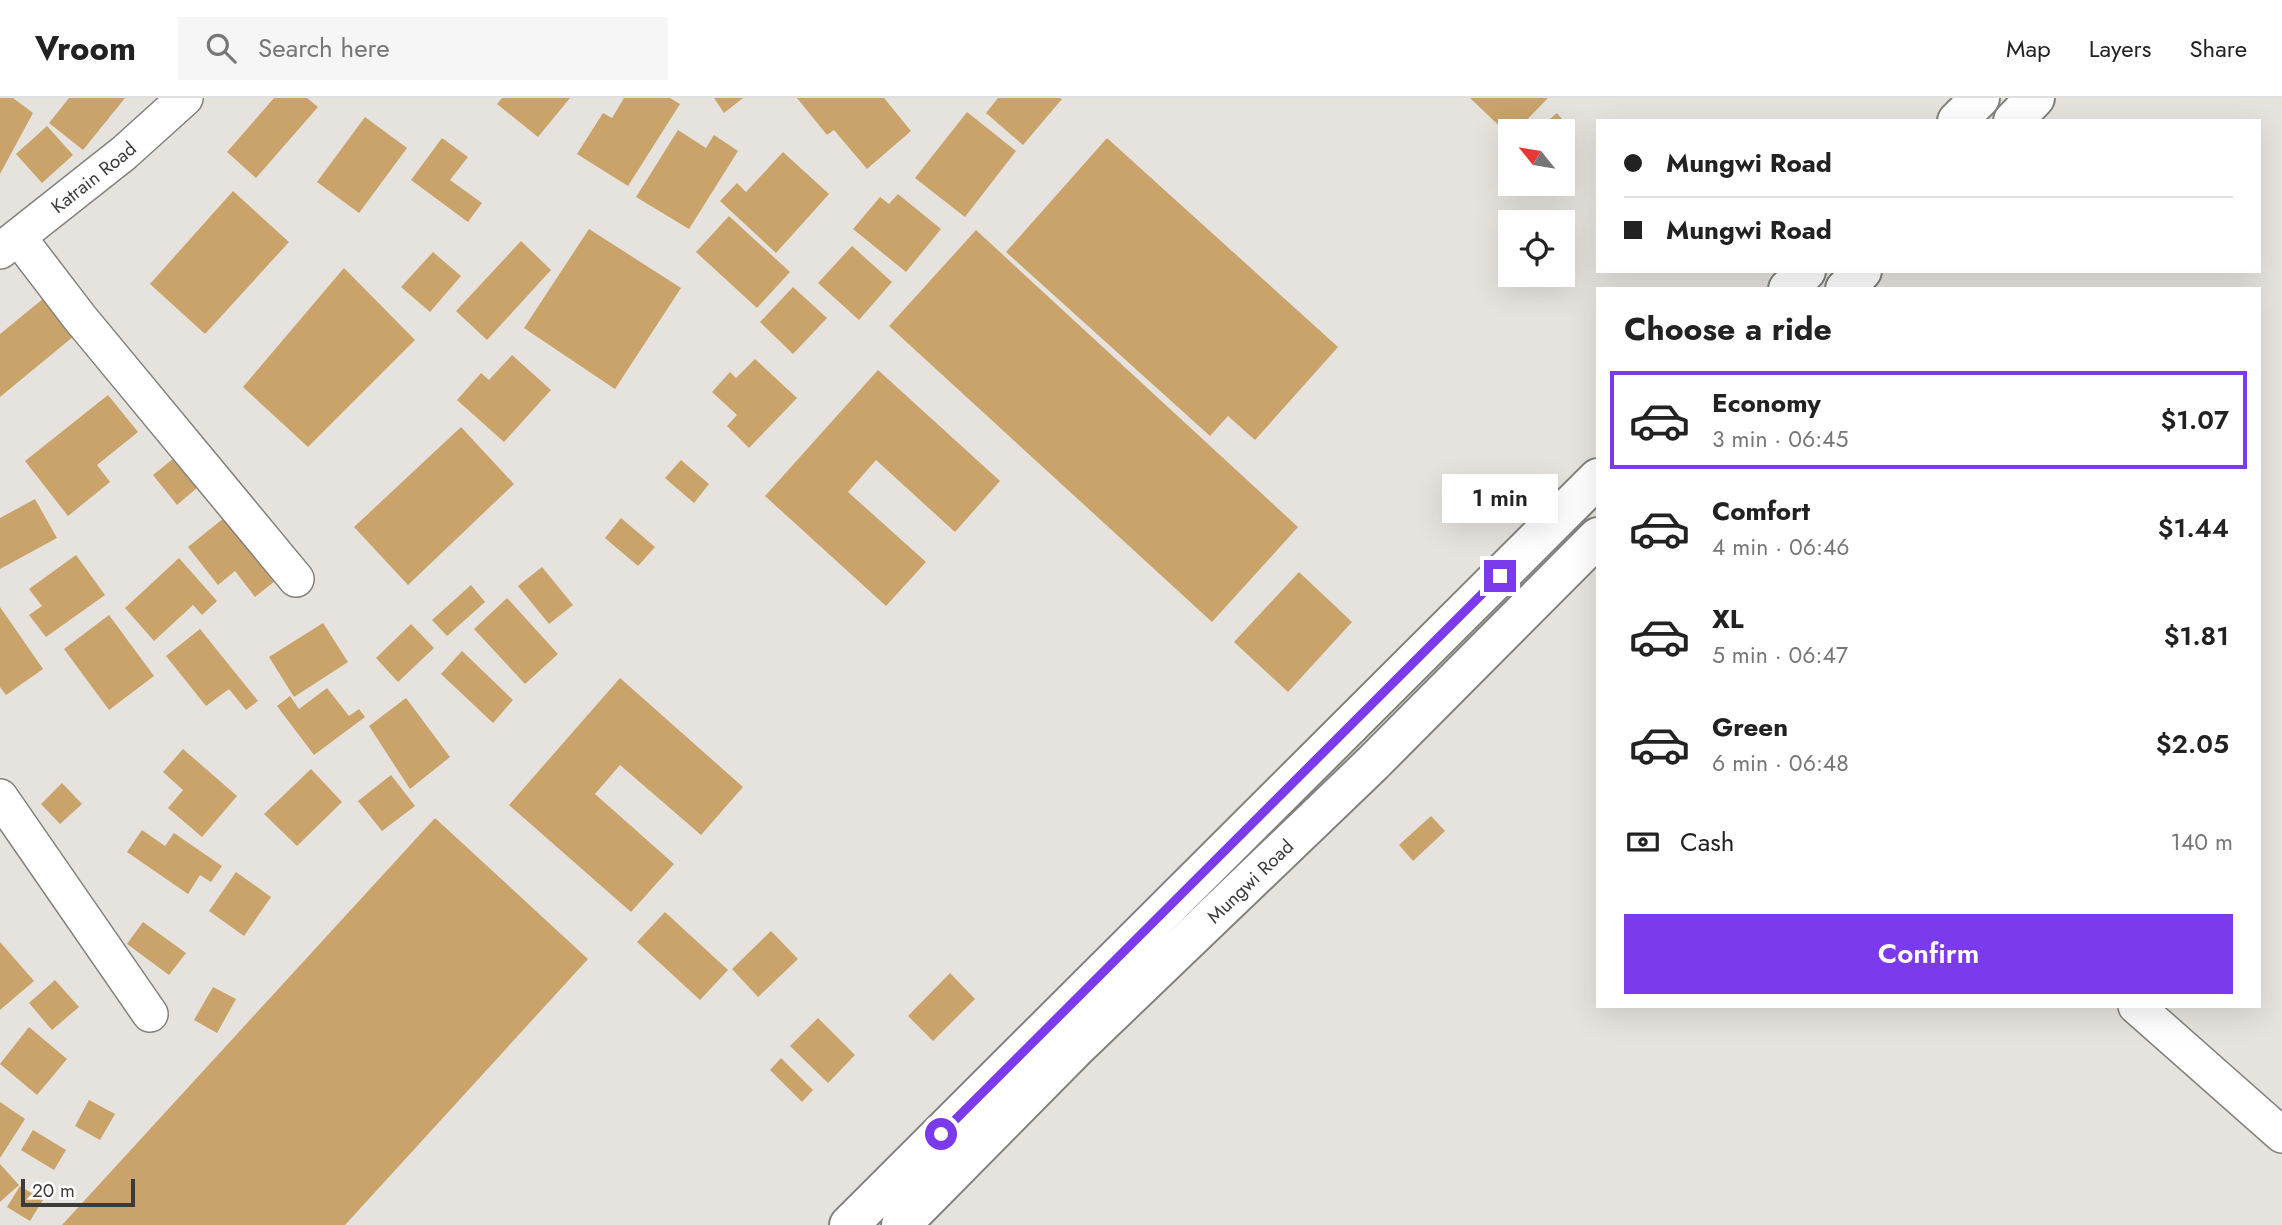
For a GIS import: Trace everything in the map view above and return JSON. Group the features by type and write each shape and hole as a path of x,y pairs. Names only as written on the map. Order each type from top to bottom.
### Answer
{"main road":[{"path":"1959,119 1980,98"},
{"path":"2014,119 2035,98"},
{"path":"1790,287 1804,273"},
{"path":"1847,287 1860,273"},
{"name":"Mungwi Road","path":"849,1225 1591,499"},
{"name":"Mungwi Road","path":"901,1225 1078,1046 1373,763 1596,539"}],"street":[{"name":"Katrain Road","path":"9,244 124,153 184,98"},
{"path":"9,244 80,318 296,579"},
{"path":"0,797 150,1014"},
{"path":"2138,1008 2282,1135"}],"building":[{"path":"0,98 13,98 33,113 0,174"},
{"path":"69,98 125,98 83,150 49,123"},
{"path":"274,98 307,98 318,107 256,178 227,152"},
{"path":"502,98 570,98 538,137 497,104"},
{"path":"624,98 670,98 680,104 628,186 577,154 603,113 612,118"},
{"path":"714,98 743,98 724,113"},
{"path":"797,98 884,98 911,131 867,169 834,130 827,135"},
{"path":"998,98 1062,99 1023,145 986,113"},
{"path":"1470,98 1548,98 1528,119 1498,119 1498,125"},
{"path":"967,112 1016,151 965,217 915,178"},
{"path":"1557,113 1562,119 1550,119"},
{"path":"365,117 407,148 359,213 317,182"},
{"path":"47,126 73,155 42,183 16,154"},
{"path":"678,130 706,148 714,135 738,151 689,229 636,197"},
{"path":"442,138 468,157 450,180 482,203 468,222 411,180"},
{"path":"1107,138 1338,347 1255,440 1228,416 1210,436 1006,252"},
{"path":"783,152 829,194 776,253 720,201 737,183 746,192"},
{"path":"233,191 289,242 205,334 150,284"},
{"path":"898,194 941,229 906,272 853,229 880,197 889,204"},
{"path":"729,216 790,272 757,308 696,252"},
{"path":"589,229 681,288 615,389 524,328"},
{"path":"976,230 1298,527 1212,622 889,326"},
{"path":"521,241 551,270 487,340 456,311"},
{"path":"852,246 892,282 859,320 818,283"},
{"path":"433,252 461,276 430,312 401,287"},
{"path":"344,268 415,340 308,447 243,387"},
{"path":"793,287 827,318 793,354 760,322"},
{"path":"44,298 74,336 0,397 0,334"},
{"path":"512,355 551,390 504,442 457,400 481,373 489,380"},
{"path":"755,359 797,398 749,448 727,426 737,415 712,392 730,372 736,378"},
{"path":"878,370 1000,481 955,532 876,460 848,492 926,562 886,606 765,496"},
{"path":"108,395 138,432 97,465 110,482 68,516 25,461"},
{"path":"461,427 514,484 408,585 354,527"},
{"path":"174,458 198,487 177,505 153,475"},
{"path":"681,460 709,484 694,503 665,478"},
{"path":"35,499 57,538 0,569 0,518"},
{"path":"225,517 275,581 255,597 235,571 218,585 188,547"},
{"path":"621,518 655,547 638,566 605,538"},
{"path":"76,555 105,595 46,637 29,615 42,606 29,589"},
{"path":"179,558 217,601 202,615 193,605 154,641 125,608"},
{"path":"542,567 573,605 549,624 518,586"},
{"path":"1299,572 1352,622 1288,692 1234,642"},
{"path":"471,585 485,602 447,636 432,620"},
{"path":"507,598 558,654 525,684 474,629"},
{"path":"0,607 43,669 6,695 0,687"},
{"path":"109,615 154,676 109,710 64,649"},
{"path":"323,623 348,662 294,697 269,657"},
{"path":"411,624 434,648 398,682 376,658"},
{"path":"200,629 258,701 246,710 229,689 206,706 166,656"},
{"path":"462,651 513,700 493,723 441,674"},
{"path":"620,678 743,787 701,835 620,765 595,794 674,864 631,912 509,805"},
{"path":"327,688 349,716 359,709 365,717 314,755 277,706 290,696 299,709"},
{"path":"406,698 450,757 410,789 369,726"},
{"path":"183,749 237,796 202,837 168,808 183,790 163,772"},
{"path":"311,769 342,802 297,846 264,814"},
{"path":"391,775 415,806 382,831 358,801"},
{"path":"62,783 82,804 60,824 41,804"},
{"path":"1431,816 1445,831 1413,861 1399,845"},
{"path":"435,818 588,959 345,1225 62,1225"},
{"path":"142,830 165,846 174,833 222,866 211,882 200,875 188,894 127,852"},
{"path":"236,872 271,897 244,936 209,911"},
{"path":"665,912 728,970 700,1000 637,942"},
{"path":"143,922 186,953 169,975 127,944"},
{"path":"771,931 798,959 758,997 732,969"},
{"path":"0,942 34,981 0,1010"},
{"path":"950,973 975,999 933,1041 908,1016"},
{"path":"55,980 79,1007 52,1030 29,1003"},
{"path":"213,987 236,999 217,1033 194,1020"},
{"path":"818,1018 855,1055 828,1083 790,1046"},
{"path":"29,1027 67,1059 37,1095 0,1064"},
{"path":"781,1058 813,1090 802,1102 770,1070"},
{"path":"89,1100 115,1114 100,1140 75,1126"},
{"path":"0,1102 25,1119 0,1158"},
{"path":"33,1130 66,1150 54,1170 21,1150"},
{"path":"0,1164 19,1185 0,1202"},
{"path":"20,1186 43,1200 30,1221 7,1207"}],"route":[{"path":"941,1134 1500,576"}]}
